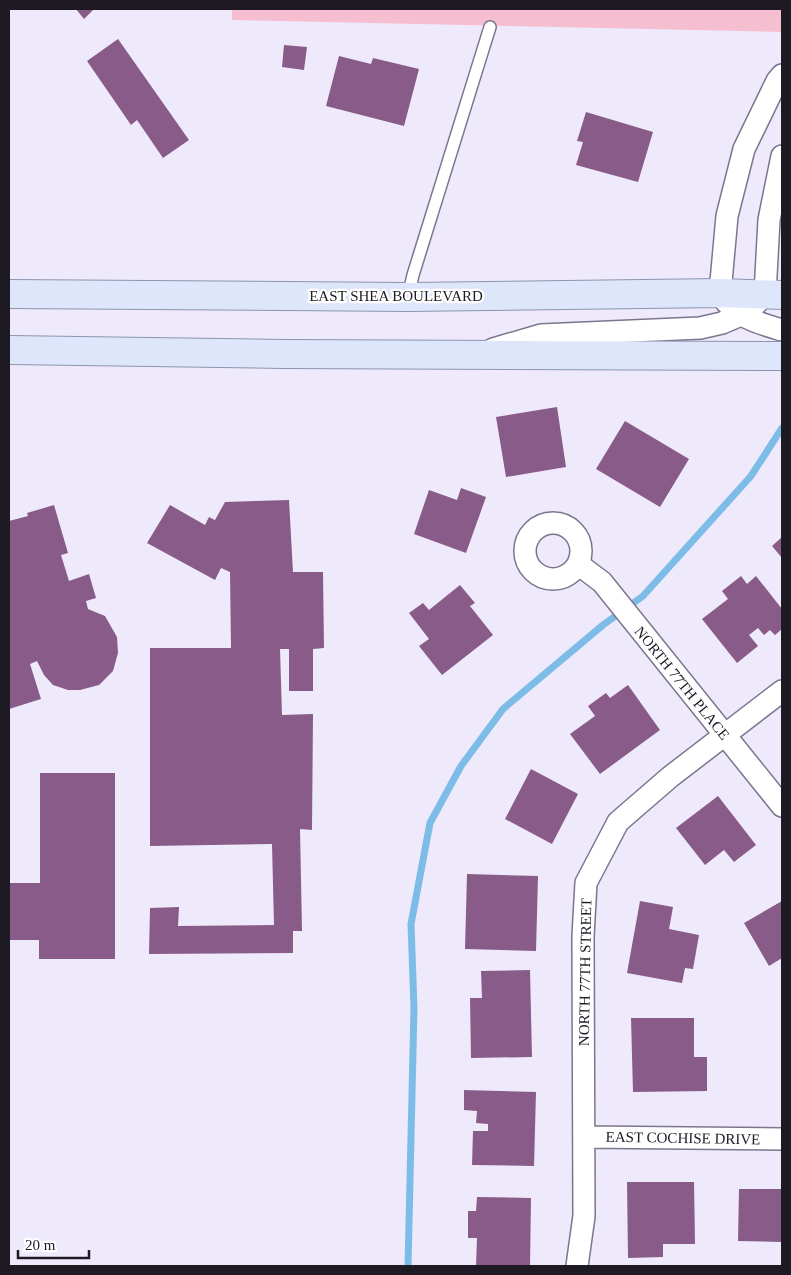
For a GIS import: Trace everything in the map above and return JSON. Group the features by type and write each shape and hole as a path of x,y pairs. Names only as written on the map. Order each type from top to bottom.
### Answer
{"main road":[{"name":"EAST SHEA BOULEVARD","path":"9,294 408,297 774,294"},
{"path":"9,350 782,356"}],"street":[{"path":"782,75 777,81 744,149 727,216 720,293 730,306 743,314 758,322 782,330"},
{"path":"473,355 541,335 700,328 722,323 743,314 774,294 769,220 782,156"},
{"name":"NORTH 77TH PLACE","path":"578,564 602,582 782,806"},
{"name":"NORTH 77TH STREET","path":"577,1266 584,1216 583,936 586,883 618,822 670,777 782,691"},
{"name":"EAST COCHISE DRIVE","path":"584,1137 782,1139"}],"lane":[{"path":"408,297 413,275 490,27"}],"shaded area":[{"path":"232,9 782,9 782,32 232,20"}],"building":[{"path":"76,9 94,9 84,19"},
{"path":"118,39 189,140 163,158 137,120 131,125 87,61"},
{"path":"284,45 307,47 304,70 282,67"},
{"path":"339,56 371,64 373,58 419,69 404,126 326,106"},
{"path":"586,112 653,132 638,182 576,165 583,142 577,141"},
{"path":"557,407 566,467 506,477 496,417"},
{"path":"625,421 689,459 660,507 596,469"},
{"path":"461,488 486,497 466,553 414,534 429,490 457,500"},
{"path":"289,500 293,572 323,572 324,648 313,649 313,691 289,691 289,649 280,649 282,715 313,714 312,830 300,829 302,931 293,931 293,953 149,954 150,908 179,907 178,926 274,925 272,844 150,846 150,648 231,648 230,572 221,568 215,580 147,543 170,505 205,525 209,517 215,520 225,502"},
{"path":"54,505 68,553 61,555 69,581 89,574 96,598 86,601 88,609 105,616 117,637 118,653 113,671 99,685 80,690 68,690 53,685 44,675 37,661 30,664 41,699 9,709 9,521 28,516 27,513"},
{"path":"782,537 782,558 772,546"},
{"path":"741,576 747,584 756,576 782,609 782,629 775,635 770,630 764,635 758,628 749,635 758,646 737,663 702,619 728,599 722,591"},
{"path":"460,585 475,603 470,606 493,635 442,675 419,646 429,639 409,613 423,603 429,610"},
{"path":"628,685 660,730 600,774 570,734 595,716 588,706 606,693 610,698"},
{"path":"531,769 578,794 552,844 505,819"},
{"path":"40,773 115,773 115,959 39,959 39,940 9,940 9,883 40,883"},
{"path":"718,796 756,845 734,862 724,850 705,865 676,828"},
{"path":"467,874 538,876 536,951 465,949"},
{"path":"640,901 673,907 669,929 699,935 693,969 685,968 682,983 627,973"},
{"path":"782,901 782,958 769,966 744,923"},
{"path":"530,970 532,1057 471,1058 470,998 482,998 481,971"},
{"path":"631,1018 694,1018 694,1057 707,1057 707,1091 633,1092"},
{"path":"464,1090 536,1092 534,1166 472,1165 473,1131 488,1131 488,1124 476,1123 477,1111 464,1110"},
{"path":"627,1182 694,1182 695,1244 663,1244 663,1257 628,1258"},
{"path":"739,1189 782,1189 782,1242 738,1241"},
{"path":"477,1197 531,1198 530,1266 476,1266 477,1238 468,1238 468,1211 476,1211"}],"waterway":[{"path":"408,1266 414,1008 411,924 430,823 461,766 503,709 603,625 643,596 751,476 782,428"}]}
